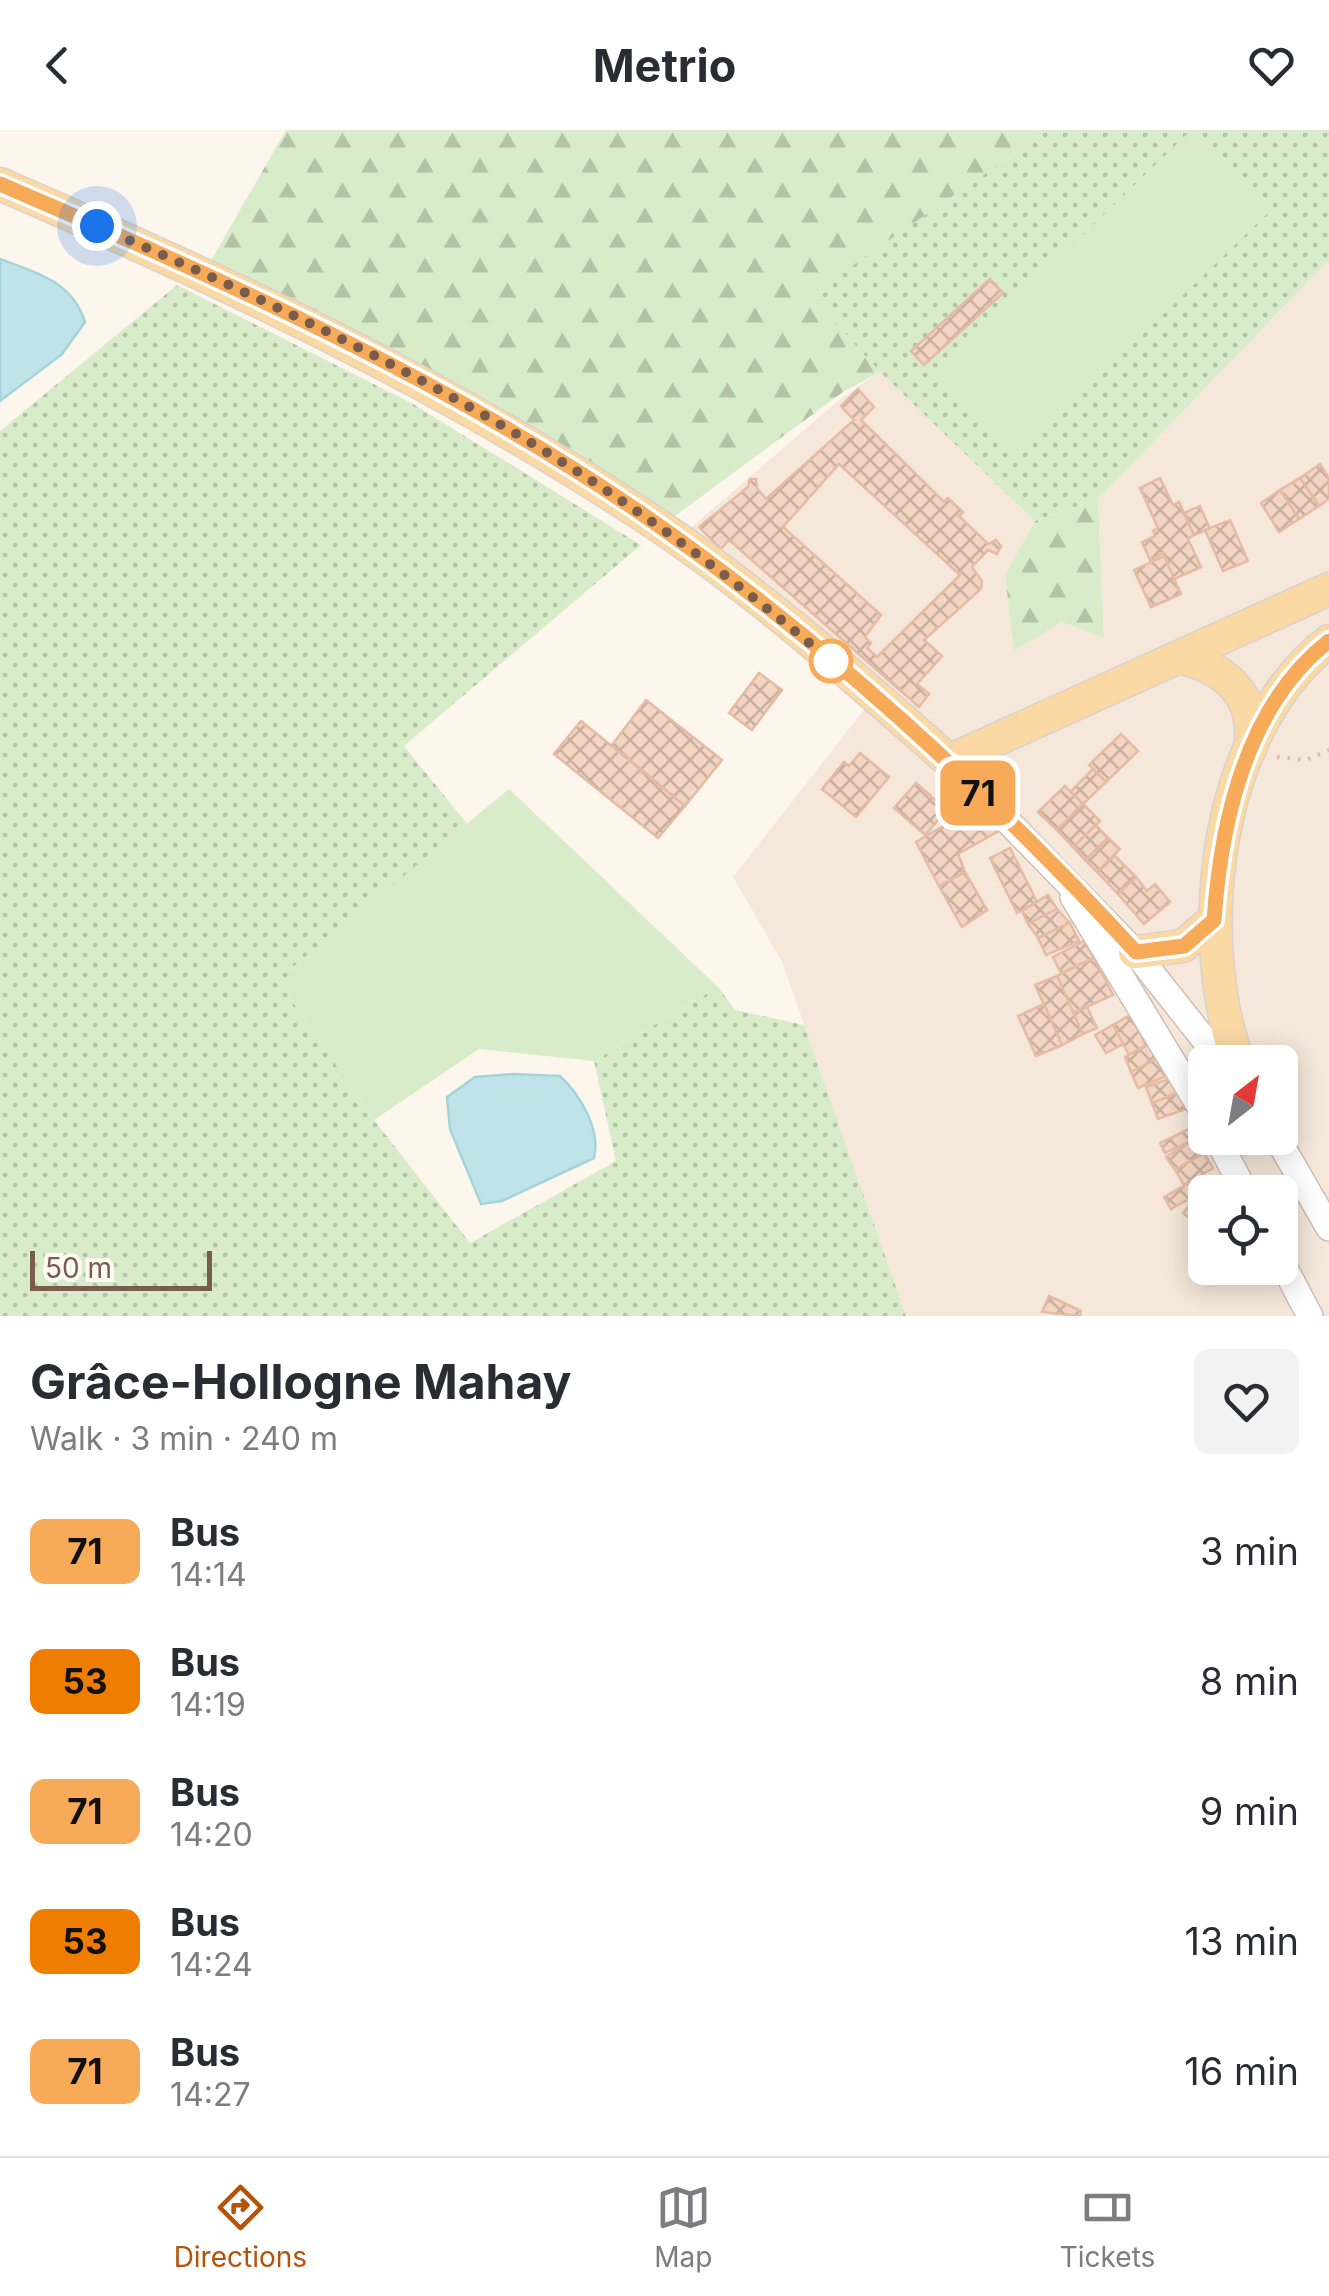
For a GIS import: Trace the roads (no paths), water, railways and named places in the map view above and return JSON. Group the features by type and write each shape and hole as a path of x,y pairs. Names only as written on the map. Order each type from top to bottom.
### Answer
{"main road":[{"path":"0,184 269,304 500,425 645,516 792,628 950,760 1123,680 1148,674 1329,589"},
{"path":"1233,1045 1220,996 1214,920 1228,814 1250,749 1297,672 1329,641"},
{"path":"1183,658 1237,686 1252,717 1250,749"},
{"path":"1136,952 1184,946 1214,920"}],"street":[{"path":"950,760 1136,952 1209,1045"},
{"path":"1059,871 1188,1087"},
{"path":"1288,1155 1329,1228"},
{"path":"1294,1285 1310,1316"}],"water":[{"path":"0,259 52,280 71,297 85,322 62,354 0,401"},
{"path":"560,1076 588,1114 595,1136 594,1158 502,1201 481,1204 450,1129 447,1097 475,1077"}]}
